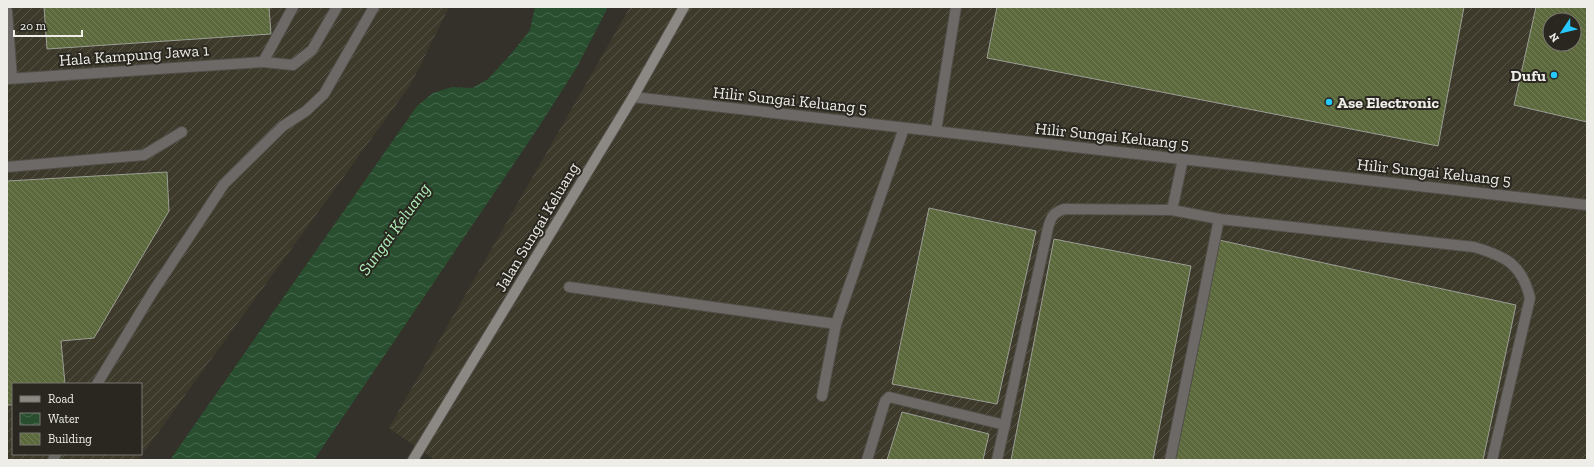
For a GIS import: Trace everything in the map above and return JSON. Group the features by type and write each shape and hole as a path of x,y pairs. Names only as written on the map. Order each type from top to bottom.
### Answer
{"street":[{"path":"264,62 293,7"},
{"name":"Hala Kampung Jawa 1","path":"10,78 264,62 293,65 312,50 337,7"},
{"path":"98,383 152,293 224,184 283,126 306,111 324,94 374,7"},
{"name":"Jalan Sungai Keluang","path":"413,460 633,97 684,7"},
{"path":"936,131 956,7"},
{"path":"7,11 10,78"},
{"name":"Hilir Sungai Keluang 5","path":"633,97 1587,205"},
{"path":"822,396 836,324 904,128"},
{"path":"7,167 144,155 182,132"},
{"path":"1172,210 1183,159"},
{"path":"997,460 1051,217 1056,212 1064,209 1172,210 1219,219 1474,247 1498,254 1515,267 1526,282 1530,298 1492,460"},
{"path":"1170,460 1219,219"},
{"path":"569,288 836,324"},
{"path":"867,460 885,401 889,397 1005,424"}],"shaded area":[{"path":"7,7 449,7 411,84 142,454 142,383 12,383 12,455 142,455 138,460 7,460"},
{"path":"630,7 1587,7 1587,460 435,460 389,428"}],"water":[{"name":"Sungai Keluang","path":"535,7 608,7 577,67 540,125 314,460 170,460 417,106 433,93 452,87 472,88 488,79 530,30"}],"building":[{"path":"44,7 269,7 271,34 47,49"},
{"name":"Ase Electronic","path":"997,7 1464,7 1438,146 987,58"},
{"name":"Dufu","path":"1536,7 1587,7 1587,122 1514,105"},
{"path":"167,172 169,211 94,338 61,341 65,383 12,383 12,405 7,405 7,181"},
{"path":"929,208 1036,231 997,404 892,384"},
{"path":"1054,239 1191,266 1153,460 1011,460"},
{"path":"1219,240 1516,305 1483,460 1172,460"},
{"path":"902,412 989,434 983,460 887,460"}],"place":[{"name":"Dufu","path":"1554,75"},
{"name":"Ase Electronic","path":"1329,102"}]}
